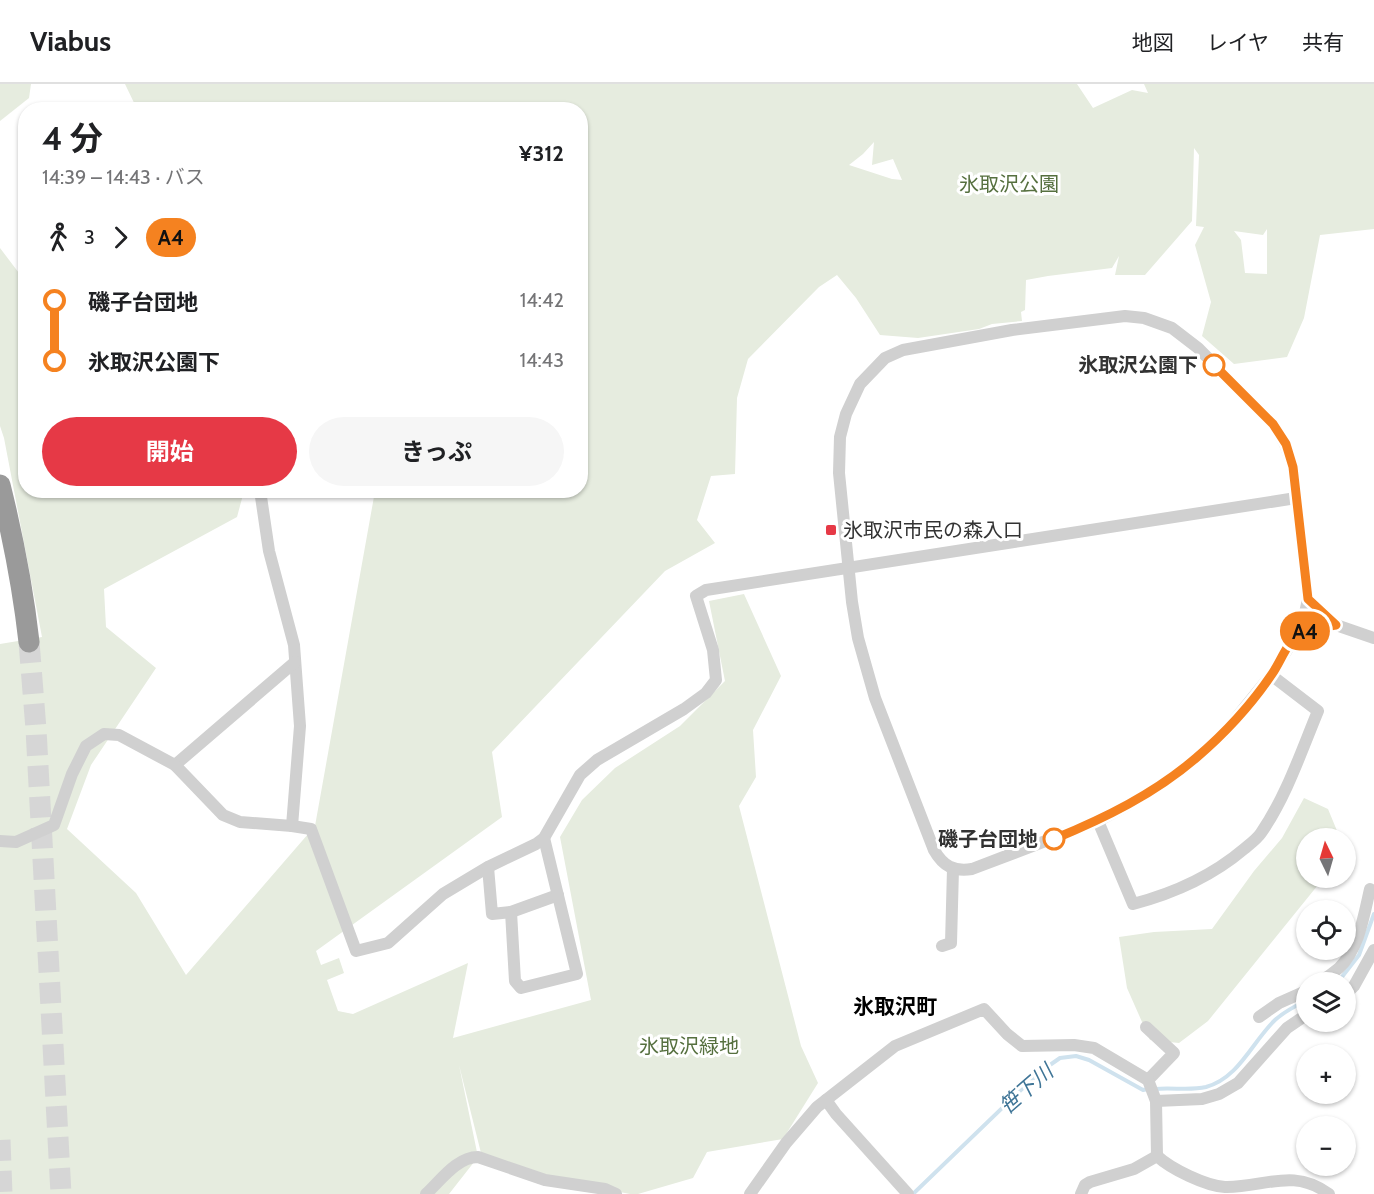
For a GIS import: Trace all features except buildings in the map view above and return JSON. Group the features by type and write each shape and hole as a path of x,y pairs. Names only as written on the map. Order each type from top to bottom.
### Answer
{"highway":[{"path":"0,485 24,593 29,642"}],"street":[{"path":"1125,316 1144,318 1172,328 1198,348 1273,424 1286,444 1293,467 1308,599 1301,632 1271,675 1224,733 1194,760 1154,789 1098,821 972,869 960,871 940,860 934,850 875,698 858,638 849,569 840,473 840,437 846,414 860,384 885,358 903,350 949,340 1125,316"},
{"path":"261,498 269,551 294,645 300,726 292,826"},
{"path":"0,841 16,842 54,825 72,774 86,746 104,734 119,735 175,765 223,815 240,822 310,829 356,951 388,943 442,894 544,838 580,775 597,760 684,709 706,693 716,680 713,650 696,596 706,590 1296,498"},
{"path":"1308,599 1336,625 1374,638"},
{"path":"1301,632 1336,625"},
{"path":"175,765 295,662"},
{"path":"1098,821 1133,904 1179,890 1231,860 1260,835 1282,795 1318,711 1271,675"},
{"path":"511,912 515,981 521,988 577,974 544,838"},
{"path":"488,867 492,914 511,912 558,895"},
{"path":"942,946 951,943 953,869"},
{"path":"1333,972 1348,957 1362,924 1370,889"},
{"path":"1356,982 1374,950"},
{"path":"1259,1017 1296,996"},
{"path":"750,1194 786,1143 817,1107 895,1047 984,1010 1022,1046 1074,1045 1094,1048 1148,1080 1156,1101 1157,1156 1165,1163 1216,1186 1227,1187 1286,1179 1318,1186 1329,1194"},
{"path":"1156,1101 1202,1099 1219,1094 1238,1083 1287,1028 1296,1022"},
{"path":"1146,1027 1174,1053 1148,1080"},
{"path":"826,1100 907,1193"},
{"path":"1081,1194 1085,1185 1090,1182 1134,1168 1157,1156"},
{"path":"426,1194 451,1169 469,1157 544,1180 605,1189 616,1194"}],"green space":[{"path":"0,84 31,84 29,98 24,102 18,102 18,107 0,121"},
{"path":"125,84 1077,84 1093,108 1132,90 1148,93 1144,84 1374,84 1374,229 1320,235 1304,318 1287,357 1234,364 1202,336 1211,302 1195,245 1204,227 1196,226 1199,155 1194,148 1192,221 1145,275 1115,275 1119,256 1112,268 1026,280 1025,310 1021,312 1022,321 992,324 979,329 918,338 880,335 856,298 837,275 819,287 748,359 737,398 735,474 711,476 697,520 715,543 665,571 492,752 502,817 316,951 321,965 339,958 344,973 327,980 338,1011 353,1014 468,963 453,1038 591,1000 560,837 582,800 615,768 680,726 725,681 709,601 744,594 781,676 753,730 756,777 739,806 801,1046 818,1083 783,1139 707,1152 693,1178 638,1194 484,1165 459,1065 478,1157 449,1194 0,1194 0,644 42,637 0,426 0,248 18,272 18,498 242,498 237,517 104,589 106,627 156,668 91,765 67,829 136,893 186,975 315,826 374,498 588,498 588,102 134,102","holes":["874,142 872,165 893,159 902,180 849,165","1267,229 1267,274 1245,273 1241,240 1234,231 1263,235"]},
{"path":"1304,798 1328,809 1336,828 1296,828 1296,888 1316,888 1306,900 1296,900 1296,912 1208,1021 1179,1043 1150,1040 1127,988 1119,937 1154,932 1212,929 1254,871 1282,838"}],"waterway":[{"name":"笹下川","path":"1346,972 1359,955 1374,914"},
{"name":"笹下川","path":"1155,1089 1200,1088 1217,1082 1236,1068 1275,1020 1296,1006"},
{"name":"笹下川","path":"913,1194 1024,1087 1060,1058 1076,1056 1089,1060 1143,1090 1148,1089"}],"tunnel":[{"path":"29,642 36,729 61,1194"},
{"path":"0,1140 2,1194"}],"bus line":[{"name":"A4","path":"1054,839 1128,806 1194,760 1224,733 1271,675 1301,632 1336,625 1308,599 1293,467 1286,444 1273,424 1214,365"}],"place":[{"name":"氷取沢公園下","path":"1214,365"},
{"name":"氷取沢市民の森入口","path":"831,530"},
{"name":"磯子台団地","path":"1054,839"}],"district":[{"name":"氷取沢町","path":"895,1006"}],"park label":[{"name":"氷取沢公園","path":"1009,184"},
{"name":"氷取沢緑地","path":"689,1046"}]}
